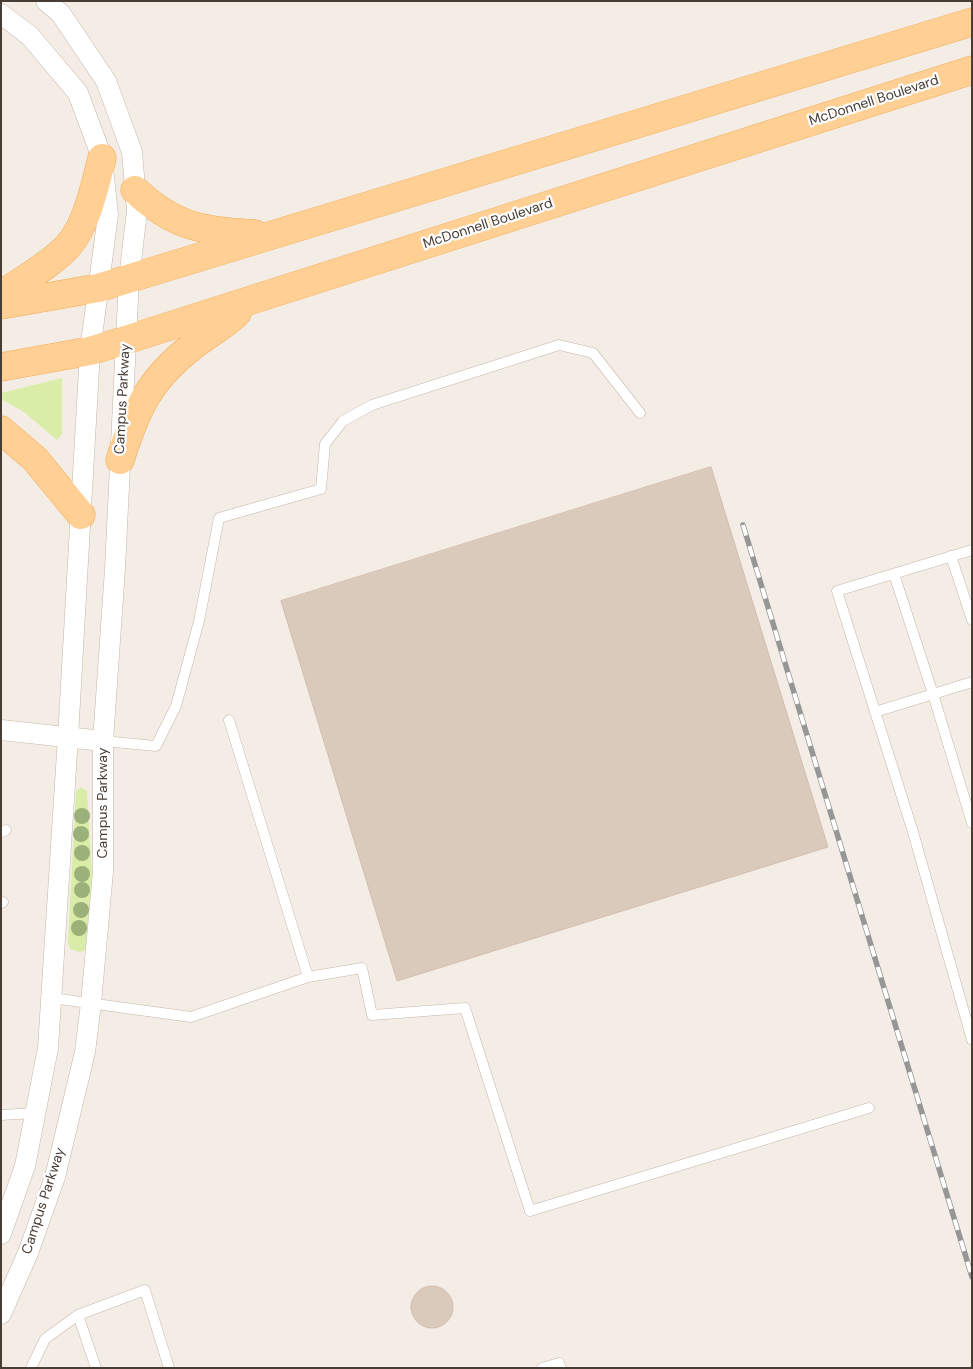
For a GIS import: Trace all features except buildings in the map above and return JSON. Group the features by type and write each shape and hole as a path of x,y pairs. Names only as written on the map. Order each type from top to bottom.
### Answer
{"main road":[{"path":"1,305 98,288 972,22"},
{"name":"McDonnell Boulevard","path":"1,367 90,351 126,340 972,70"},
{"path":"1,295 45,266 68,246 90,207 102,158"},
{"path":"135,190 150,204 174,220 209,230 271,235"},
{"path":"120,460 136,414 152,385 182,354 232,317 249,300"},
{"path":"1,430 35,459 80,515"}],"street":[{"path":"1,7 6,1"},
{"name":"Campus Parkway","path":"1,1314 28,1252 55,1177 85,1052 103,872 103,740 129,278 137,212 132,152 106,81 61,14 46,1"},
{"path":"1,14 30,36 78,93 102,158 108,215 90,351 48,1048 25,1166 1,1234"},
{"path":"1,730 103,740"}],"lane":[{"path":"103,740 156,746 176,706 199,621 219,518 321,489 325,444 343,421 372,405 559,345 593,353 640,413"},
{"path":"972,550 837,591 914,832 972,1040"},
{"path":"951,556 972,620"},
{"path":"894,574 934,694 972,822"},
{"path":"875,712 972,682"},
{"path":"229,720 308,977"},
{"path":"52,998 191,1017 308,977 362,968 372,1015 465,1008 530,1210 869,1108"},
{"path":"1,1115 35,1113"},
{"path":"31,1368 45,1339 78,1315 145,1290 169,1368"},
{"path":"78,1315 96,1368"},
{"path":"542,1368 559,1363 561,1368"}],"green space":[{"path":"62,378 62,434 57,440 24,412 1,399 1,393"},
{"path":"81,787 87,791 92,876 86,946 84,951 79,952 70,949 68,942 76,791"}],"railway":[{"path":"743,525 972,1277"}]}
